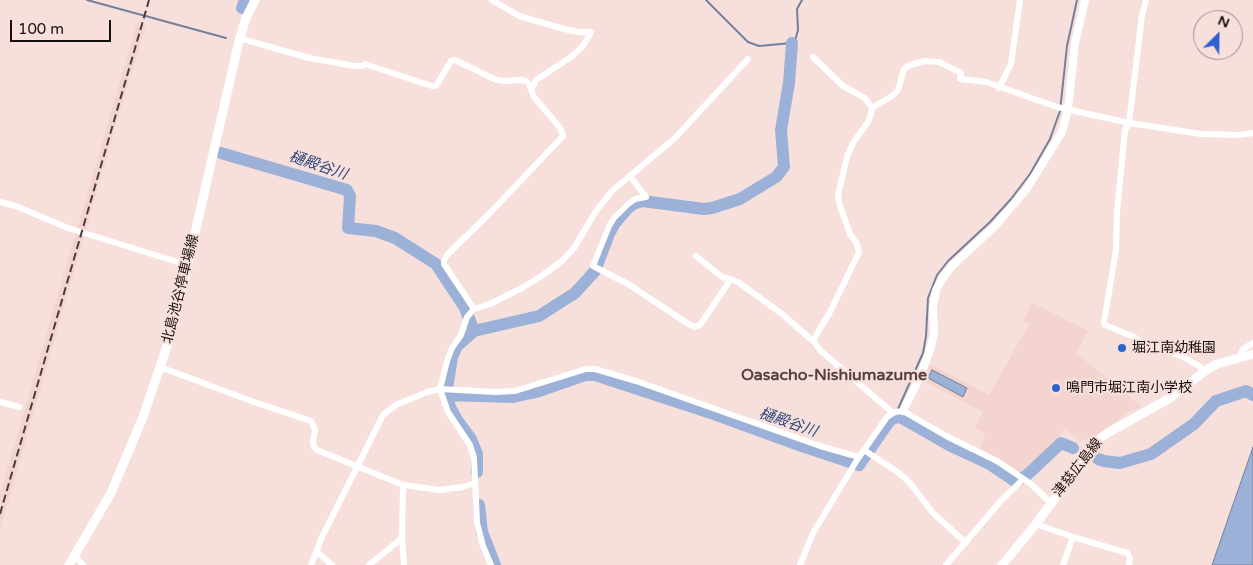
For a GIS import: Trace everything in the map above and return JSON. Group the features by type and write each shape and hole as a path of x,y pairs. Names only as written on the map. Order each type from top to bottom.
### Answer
{"main road":[{"name":"北島池谷停車場線","path":"69,565 111,493 143,417 174,325 239,38 255,0"},
{"name":"津慈広島線","path":"1002,565 1036,524 1096,442 1106,434 1170,398 1204,371 1217,364 1253,354"}],"street":[{"path":"492,0 519,16 564,30 592,32 583,46 571,57 536,80 532,88"},
{"path":"999,88 1011,64 1020,0"},
{"path":"800,565 813,533 857,460 887,417 898,412 920,377 934,334 936,290 944,276 953,264 995,226 1026,190 1062,132 1063,109 1085,0"},
{"path":"1146,0 1142,15 1129,123 1125,130 1114,267 1104,322 1105,325 1134,337 1155,349 1168,350 1183,356 1204,371"},
{"path":"239,38 309,58 355,66 365,64 432,86 436,86 451,61 455,60 496,80 526,81 532,88 534,97 561,129 562,136 490,213 447,255 444,264 470,313"},
{"path":"813,56 843,86 865,98 872,108 868,122 853,143 847,157 838,195 840,206 850,234 857,244 858,252 831,310 813,341"},
{"path":"491,565 483,546 477,523 474,458 470,445 448,412 445,390 447,361 452,348 461,335 470,313 540,278 562,261 574,248 596,211 612,191 675,138 748,59"},
{"path":"872,108 892,96 898,90 904,70 910,65 925,61 939,62 961,73 960,79 986,82 1063,109 1129,123 1201,134 1240,136 1253,133"},
{"path":"630,176 646,197 634,199 614,218 593,266 628,284 690,325 696,326 700,325 730,279"},
{"path":"0,203 16,206 68,228 187,265"},
{"path":"696,256 722,277 738,282 774,308 813,341 821,351 898,412 997,461 1031,484 1051,503"},
{"path":"1239,357 1243,349 1253,343"},
{"path":"160,367 311,421 315,430 314,447 317,450 357,468 403,485 439,490 463,487 475,483"},
{"path":"311,565 322,538 383,414 396,405 427,392 445,390 515,391 586,369 595,369 636,381 857,460"},
{"path":"0,402 20,407"},
{"path":"864,450 899,473 909,482 933,512 966,542"},
{"path":"946,565 1021,478"},
{"path":"403,485 402,538 404,565"},
{"path":"1036,524 1127,553 1130,558 1130,565"},
{"path":"1063,565 1072,537"},
{"path":"369,565 402,538"},
{"path":"317,552 332,565"},
{"path":"74,555 83,565"}],"shaded area":[{"path":"137,23 146,25 0,530 0,494"},
{"name":"鳴門市堀江南小学校","path":"1031,302 1088,331 1076,353 1141,406 1129,412 1098,435 1080,441 1065,429 1043,455 1022,473 980,449 985,433 975,427 983,412 922,380 930,364 989,395 1029,324 1024,321"}],"water":[{"path":"932,370 967,388 963,397 928,378"},
{"path":"1253,447 1253,565 1212,565"}],"waterway":[{"path":"87,0 226,38"},
{"name":"樋殿谷川","path":"242,8 245,0"},
{"path":"706,0 748,42 759,46 792,43 795,41 798,30 797,9 802,0"},
{"path":"898,409 923,353 928,298 937,275 948,261 990,222 1011,199 1030,174 1050,139 1060,111 1067,46 1077,0"},
{"name":"樋殿谷川","path":"221,153 347,190 350,196 348,228 376,231 395,238 436,264 465,308 474,331 539,316 575,293 595,271 615,223 633,204 642,201 704,209 712,208 740,199 776,177 784,167 781,130 789,83 792,43"},
{"name":"樋殿谷川","path":"474,331 457,346 452,357 446,395 513,397 536,392 585,375 595,375 859,465 890,420 898,417 951,446 988,463 1015,481 1026,476 1061,443 1073,448"},
{"name":"樋殿谷川","path":"1098,459 1120,463 1151,454 1194,424 1216,401 1246,391 1253,395"},
{"name":"樋殿谷川","path":"446,395 457,420 471,439 477,454 477,472"},
{"name":"樋殿谷川","path":"479,505 482,532 495,565"}],"railway":[{"path":"0,514 149,0"}],"place":[{"name":"堀江南幼稚園","path":"1122,348"},
{"name":"鳴門市堀江南小学校","path":"1056,388"}],"district":[{"name":"Oasacho-Nishiumazume","path":"834,376"}]}
